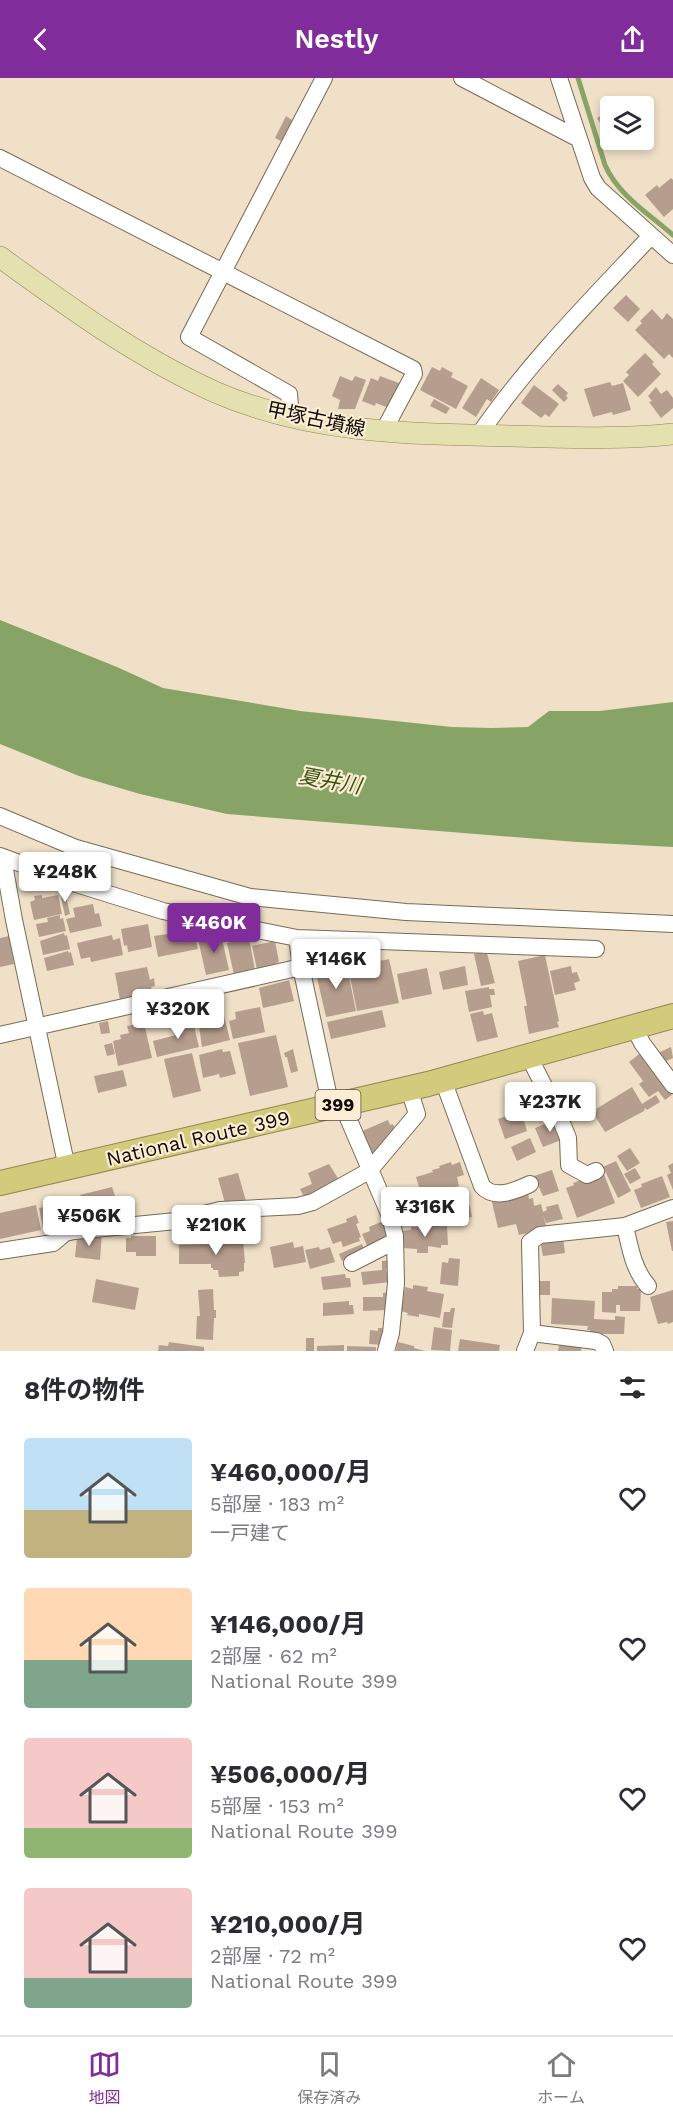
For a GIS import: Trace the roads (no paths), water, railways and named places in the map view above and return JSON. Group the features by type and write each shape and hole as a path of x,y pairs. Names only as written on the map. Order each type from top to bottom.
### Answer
{"highway":[{"name":"National Route 399","path":"0,1183 409,1089 529,1058 673,1016"}],"main road":[{"name":"甲塚古墳線","path":"0,257 67,306 148,358 217,393 291,417 338,427 383,432 591,438 673,435"}],"street":[{"path":"291,417 288,394 189,337 324,78"},
{"path":"462,78 579,139"},
{"path":"559,78 598,188 650,237 673,255"},
{"path":"0,158 413,369 414,375 383,432"},
{"path":"478,436 502,401 544,350 650,237"},
{"path":"0,816 76,848 250,897 406,912 673,924"},
{"path":"67,1168 36,1026 7,922 2,857 70,882 163,911 297,938 596,949"},
{"path":"297,938 301,967 336,1106 390,1216 395,1241 396,1283 391,1333 386,1351"},
{"path":"0,1035 301,967"},
{"path":"634,1027 642,1043 673,1085"},
{"path":"529,1058 558,1113 568,1138 569,1165 587,1175 596,1171"},
{"path":"443,1080 478,1177 487,1192 510,1192 530,1184"},
{"path":"0,1251 53,1243 65,1233 74,1231 176,1221 220,1210 298,1206 313,1202 369,1171 417,1114 409,1089"},
{"path":"525,1351 532,1333 530,1242 540,1235 625,1226 673,1208"},
{"path":"625,1226 635,1265 648,1286"},
{"path":"352,1263 395,1241"},
{"path":"532,1333 596,1341 602,1344 605,1351"}],"water":[{"name":"夏井川","path":"0,620 163,688 300,711 452,727 491,728 528,727 549,711 600,711 673,702 673,847 577,842 227,814 140,794 79,776 0,744"}],"waterway":[{"path":"578,78 605,165 611,176 626,195 673,235"}]}
